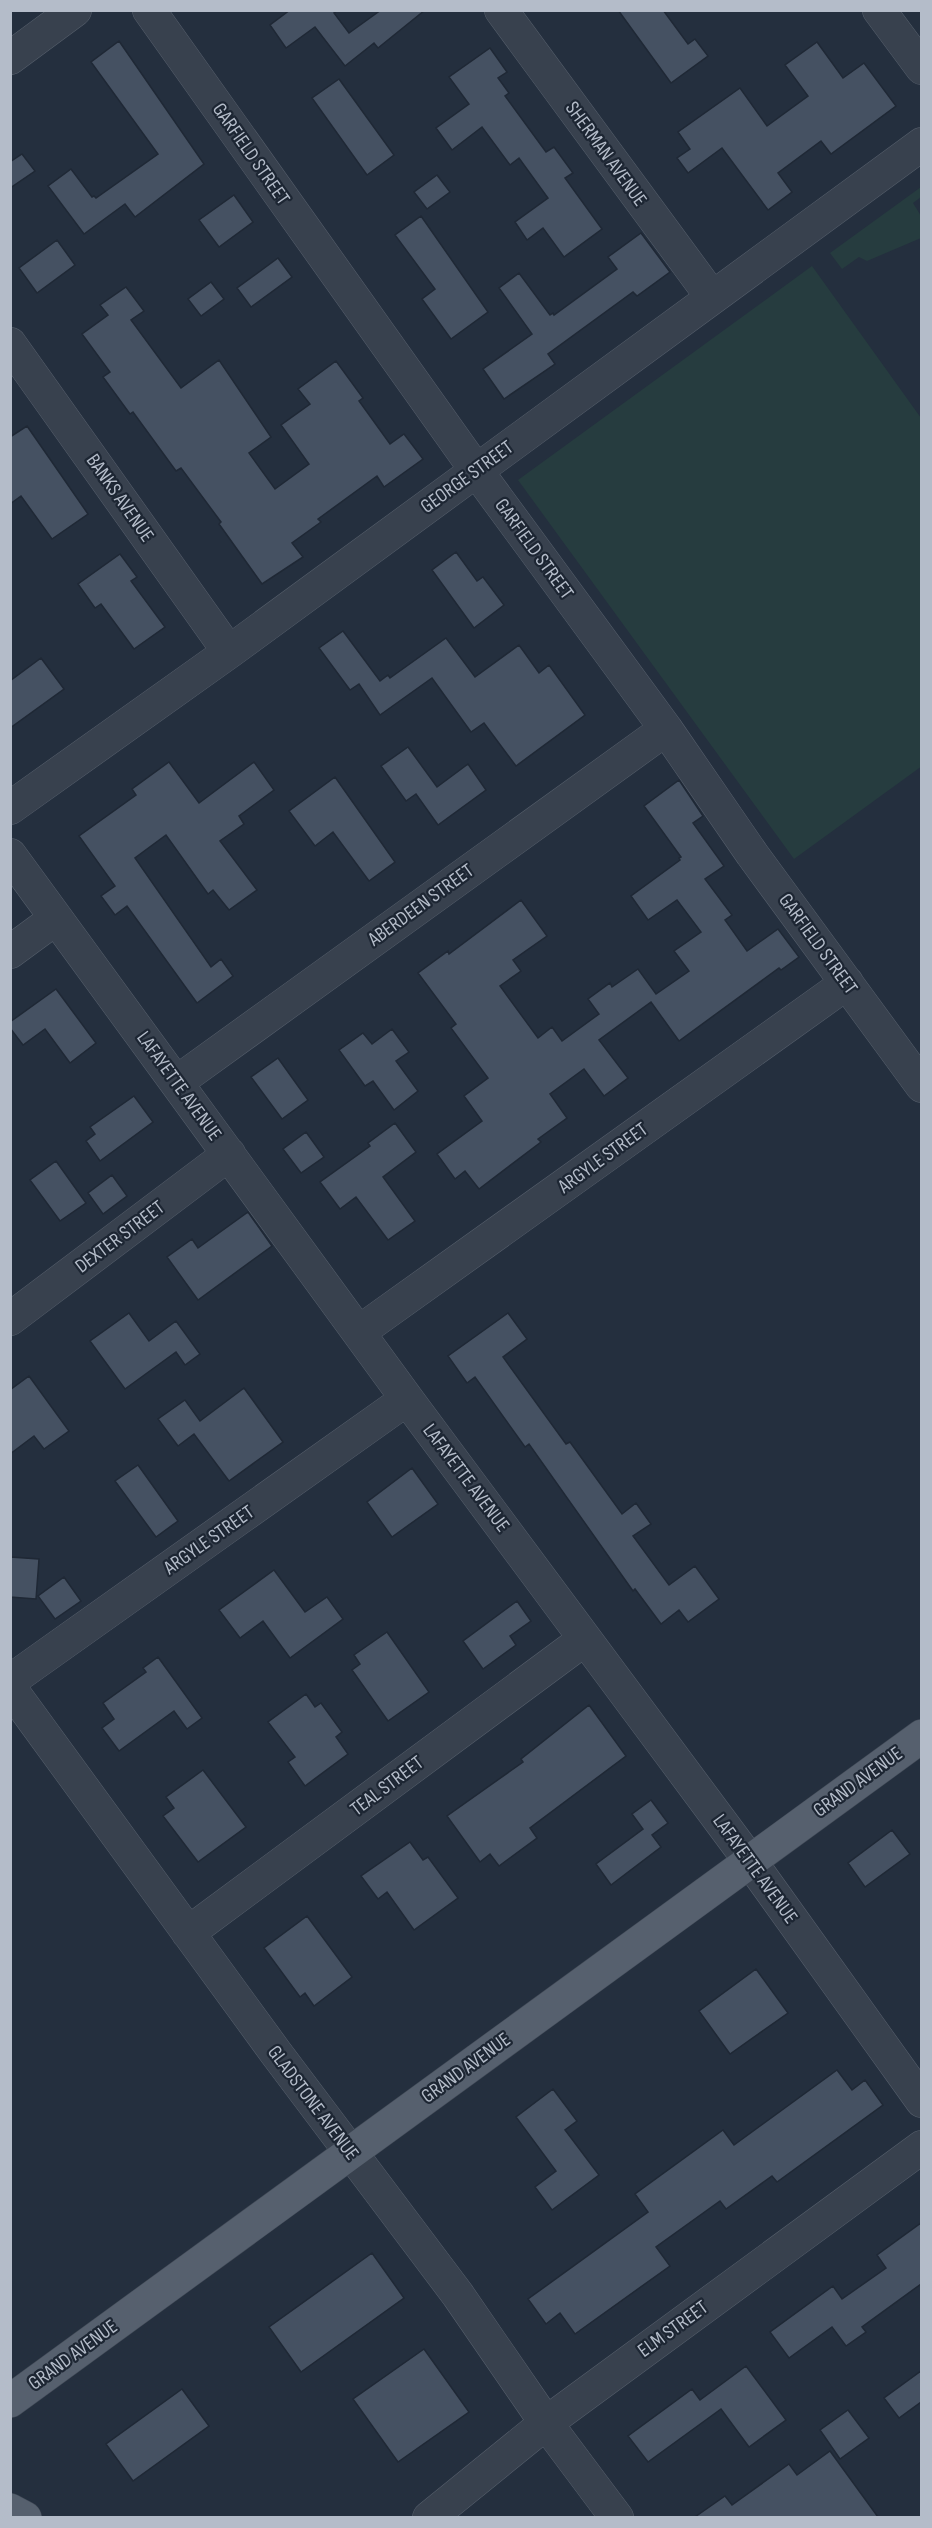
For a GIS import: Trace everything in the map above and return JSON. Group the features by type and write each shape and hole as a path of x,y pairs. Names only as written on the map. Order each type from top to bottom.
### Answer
{"main road":[{"name":"GRAND AVENUE","path":"10,2401 921,1736"},
{"path":"10,2510 25,2517"}],"street":[{"path":"10,58 75,10"},
{"name":"GARFIELD STREET","path":"149,10 476,470 666,729 752,854 921,1086"},
{"name":"SHERMAN AVENUE","path":"501,10 711,297"},
{"path":"879,10 921,68"},
{"name":"GEORGE STREET","path":"10,808 229,652 921,144"},
{"name":"BANKS AVENUE","path":"10,344 229,652"},
{"name":"ABERDEEN STREET","path":"177,1082 666,729"},
{"name":"LAFAYETTE AVENUE","path":"10,855 407,1399 750,1860 921,2101"},
{"path":"10,952 55,919"},
{"name":"ARGYLE STREET","path":"359,1332 848,983"},
{"name":"DEXTER STREET","path":"10,1319 229,1154"},
{"name":"ARGYLE STREET","path":"10,1681 407,1399"},
{"name":"TEAL STREET","path":"188,1933 585,1639"},
{"name":"GLADSTONE AVENUE","path":"10,1688 350,2153 458,2295 546,2422 617,2517"},
{"name":"ELM STREET","path":"429,2517 546,2422 921,2147"}],"green space":[{"path":"921,187 921,197 913,203 921,216 921,238 867,261 859,257 842,269 830,253"},
{"path":"812,266 921,418 922,766 794,859 518,480"}],"building":[{"path":"290,10 338,10 334,13 349,33 381,10 425,10 378,48 374,43 345,66 315,27 286,48 270,25"},
{"path":"618,10 663,10 688,44 695,39 708,56 671,83"},
{"path":"119,41 204,164 135,217 125,204 84,234 48,186 71,169 92,197 96,198 158,154 91,62"},
{"path":"817,42 843,78 864,63 896,106 831,154 821,141 778,173 792,192 768,210 722,148 688,173 677,158 690,149 678,132 740,88 767,126 808,96 785,65"},
{"path":"490,48 507,72 498,78 509,93 505,96 546,152 554,147 573,173 565,178 602,229 564,257 543,228 527,240 515,222 548,198 519,158 510,165 482,127 452,150 436,128 469,104 449,77"},
{"path":"339,79 394,155 367,175 312,98"},
{"path":"22,154 35,171 10,188 10,162"},
{"path":"437,175 450,192 427,209 414,192"},
{"path":"234,195 253,222 219,247 199,220"},
{"path":"421,216 488,312 451,339 422,299 435,289 395,235"},
{"path":"641,233 670,272 637,296 633,292 548,354 555,364 504,399 483,369 532,334 499,288 519,273 550,315 553,313 554,315 617,269 608,257"},
{"path":"57,240 75,265 37,293 19,268"},
{"path":"278,258 292,277 251,307 237,288"},
{"path":"211,282 224,299 201,316 188,299"},
{"path":"126,287 144,311 131,320 181,388 219,360 271,437 249,453 275,489 309,464 281,425 310,404 298,389 336,361 363,398 359,401 390,444 404,434 423,459 384,487 377,476 318,519 321,522 292,543 303,557 262,584 219,524 221,522 181,468 176,471 133,412 130,414 103,377 110,372 82,334 108,315 100,305"},
{"path":"27,426 88,514 52,539 21,496 10,504 10,437"},
{"path":"456,552 477,581 483,577 504,605 474,628 432,570"},
{"path":"120,554 137,577 131,581 165,627 134,649 101,604 95,608 78,584"},
{"path":"343,631 380,681 388,675 390,678 446,638 475,677 519,645 539,673 549,665 585,715 516,766 484,723 471,732 432,678 380,715 359,684 350,690 319,648"},
{"path":"41,658 64,689 10,728 10,681"},
{"path":"408,747 437,787 468,764 486,790 438,825 416,794 406,801 381,766"},
{"path":"169,762 199,803 254,762 274,790 239,816 244,824 220,841 257,890 229,910 213,890 208,894 166,835 135,858 211,967 221,959 233,976 197,1003 127,906 115,915 101,896 115,886 79,836 136,795 132,789"},
{"path":"335,777 395,862 369,881 333,832 315,846 289,811"},
{"path":"679,780 703,816 693,823 724,866 705,879 732,915 725,920 747,951 778,929 799,957 781,970 779,968 679,1041 651,1002 599,1040 628,1078 604,1096 584,1069 550,1094 567,1118 538,1139 541,1142 479,1189 465,1171 455,1179 437,1154 482,1121 464,1096 488,1078 451,1028 456,1024 418,973 448,951 449,954 521,900 547,936 513,960 521,971 500,986 538,1038 552,1027 562,1041 599,1014 588,999 610,983 612,987 638,969 656,994 689,971 674,951 701,932 677,900 648,920 631,896 680,860 681,857 644,806"},
{"path":"56,989 96,1043 70,1063 45,1029 23,1045 10,1028 10,1022"},
{"path":"392,1029 409,1052 396,1061 418,1091 394,1110 373,1081 365,1086 339,1050 363,1033 372,1044"},
{"path":"278,1058 308,1100 282,1119 251,1077"},
{"path":"134,1096 153,1122 100,1161 86,1141 95,1134 90,1127"},
{"path":"395,1123 416,1152 383,1177 415,1221 388,1240 356,1197 340,1209 320,1182 370,1146 368,1143"},
{"path":"306,1132 324,1157 301,1173 283,1149"},
{"path":"56,1161 86,1203 60,1221 30,1180"},
{"path":"112,1175 127,1196 103,1214 88,1193"},
{"path":"248,1212 272,1246 198,1300 167,1257 192,1239 198,1248"},
{"path":"129,1313 149,1341 176,1321 200,1354 185,1365 176,1352 125,1389 90,1341"},
{"path":"508,1313 527,1339 503,1357 566,1444 570,1442 622,1514 636,1503 651,1524 633,1536 669,1585 695,1566 719,1599 688,1622 679,1610 661,1624 635,1589 633,1591 529,1444 525,1447 475,1377 467,1383 448,1356"},
{"path":"29,1376 69,1431 44,1449 34,1436 10,1454 10,1390"},
{"path":"244,1388 283,1442 229,1481 194,1434 178,1446 158,1419 185,1400 200,1421"},
{"path":"138,1465 178,1521 156,1537 115,1481"},
{"path":"412,1468 438,1504 392,1537 367,1502"},
{"path":"10,1557 39,1559 36,1599 10,1597"},
{"path":"274,1570 305,1612 327,1597 343,1619 290,1658 263,1621 240,1638 219,1610"},
{"path":"64,1577 81,1601 55,1619 38,1596"},
{"path":"517,1601 531,1621 510,1636 516,1645 483,1669 463,1641"},
{"path":"387,1632 429,1692 388,1721 352,1670 360,1664 354,1655"},
{"path":"158,1657 202,1718 187,1729 174,1711 119,1751 102,1728 114,1719 103,1703 146,1672 143,1668"},
{"path":"306,1694 315,1707 321,1703 342,1732 336,1737 348,1754 305,1786 288,1762 295,1757 268,1722"},
{"path":"589,1705 626,1756 530,1828 537,1838 499,1866 490,1854 480,1862 447,1816 523,1762 521,1759"},
{"path":"203,1770 246,1827 198,1862 163,1816 174,1808 166,1797"},
{"path":"651,1800 668,1823 652,1835 661,1847 611,1885 596,1864 643,1829 632,1814"},
{"path":"892,1830 910,1854 865,1887 848,1863"},
{"path":"410,1842 423,1860 428,1857 458,1898 414,1930 387,1892 378,1899 361,1876"},
{"path":"307,1916 352,1977 314,2006 305,1993 300,1997 264,1948"},
{"path":"756,1969 788,2013 730,2054 699,2011"},
{"path":"837,2070 852,2090 865,2080 883,2105 777,2182 772,2176 726,2209 720,2201 656,2247 670,2266 575,2334 560,2313 546,2324 528,2299 648,2212 635,2194 723,2130 734,2145"},
{"path":"553,2089 577,2121 565,2130 599,2175 552,2210 535,2187 556,2171 516,2117"},
{"path":"921,2223 921,2284 862,2327 866,2332 846,2346 832,2327 789,2358 770,2332 833,2286 842,2299 886,2268 877,2255"},
{"path":"372,2253 404,2298 301,2372 269,2327"},
{"path":"424,2349 469,2412 398,2462 353,2399"},
{"path":"746,2366 786,2420 749,2447 721,2409 648,2462 628,2436 692,2389 700,2400"},
{"path":"921,2371 921,2402 899,2418 884,2398"},
{"path":"182,2389 209,2426 133,2481 106,2444"},
{"path":"848,2410 869,2438 840,2459 820,2430"},
{"path":"830,2451 878,2517 695,2517 725,2496 732,2505 789,2464 797,2475"}]}
